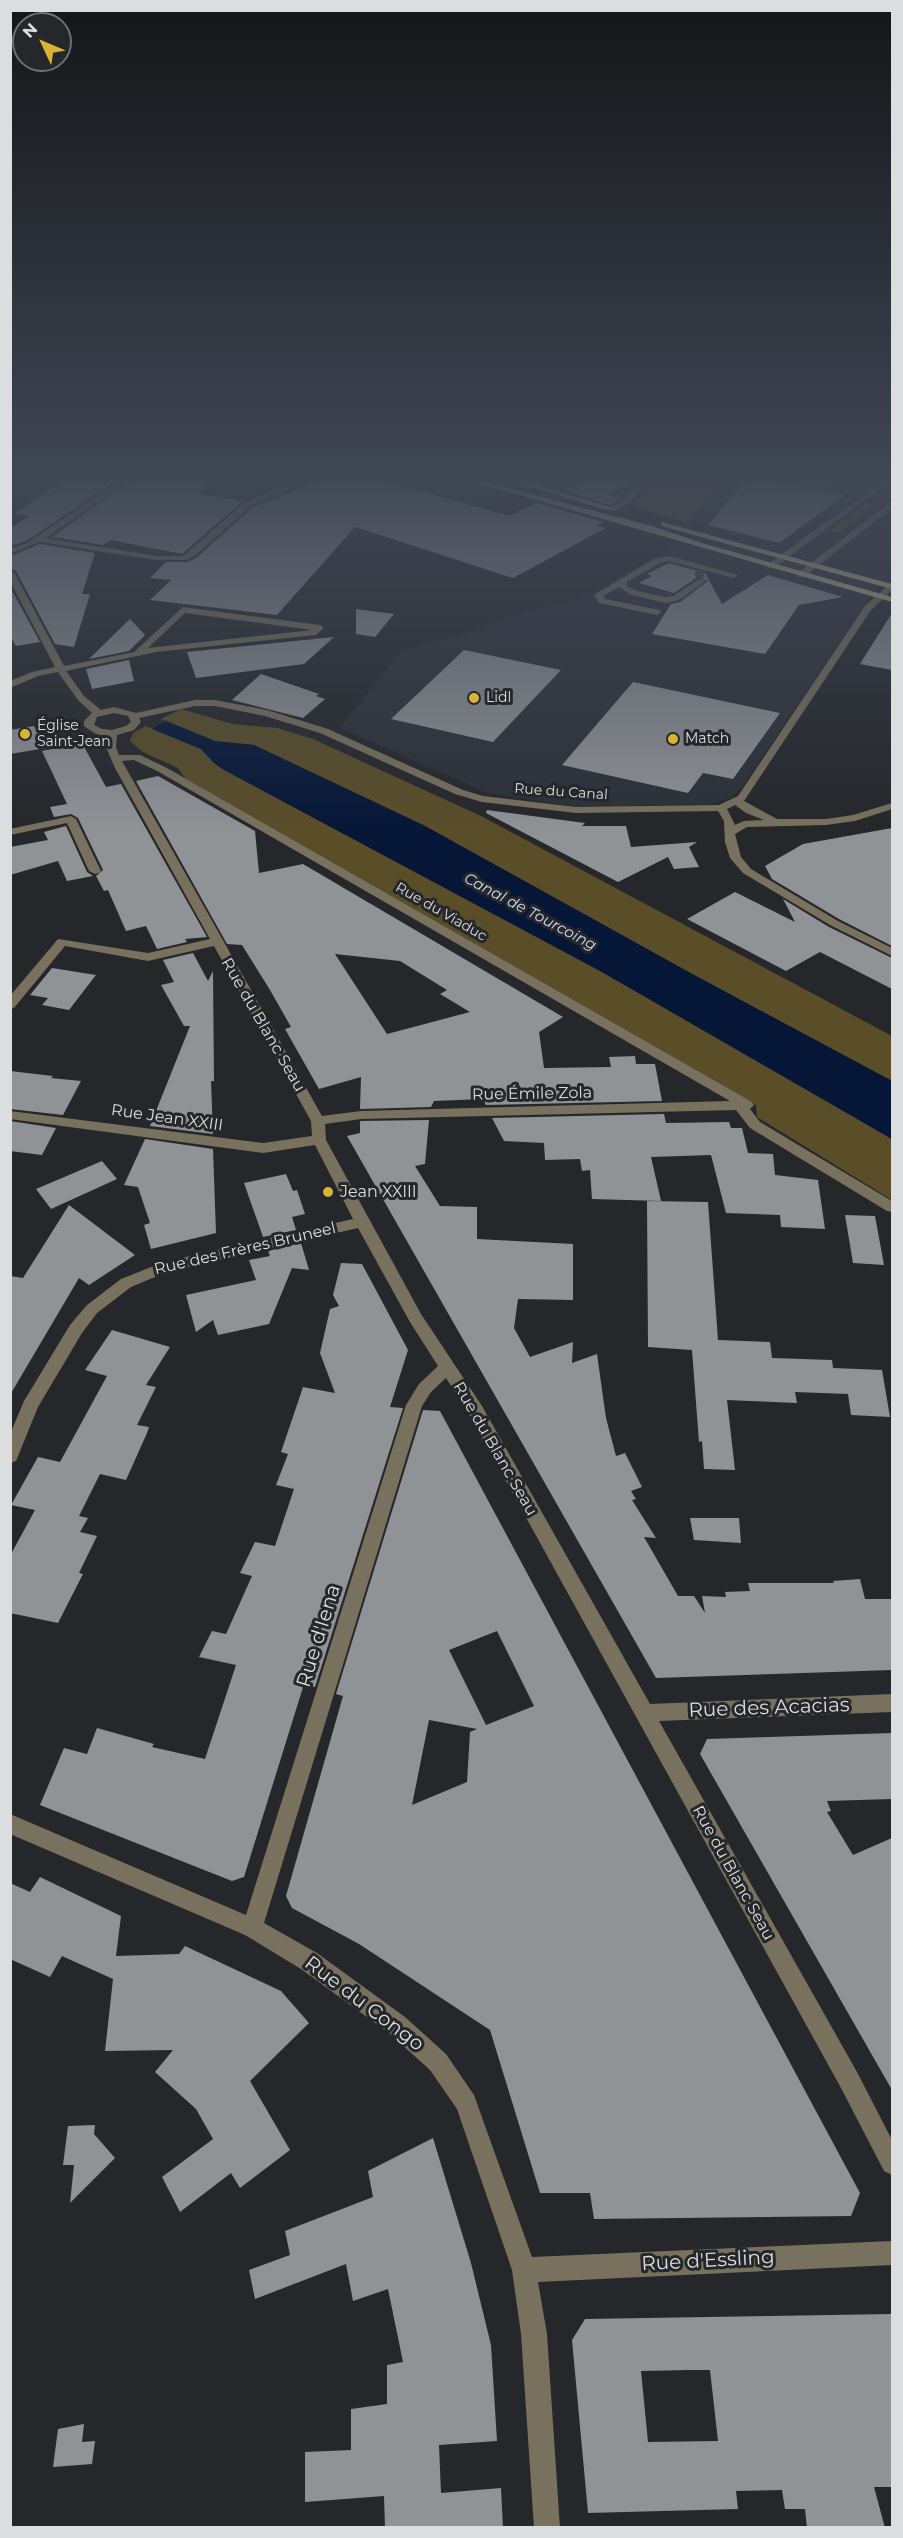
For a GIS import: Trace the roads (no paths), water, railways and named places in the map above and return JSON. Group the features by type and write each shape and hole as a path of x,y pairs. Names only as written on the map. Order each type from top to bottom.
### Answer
{"street":[{"path":"24,598 74,690 98,713"},
{"path":"600,598 657,612"},
{"path":"659,598 674,598"},
{"path":"790,822 767,818 738,802 876,598"},
{"path":"10,685 35,674 61,669 138,653 156,649 316,632 320,627 183,610 138,653"},
{"path":"252,638 267,620"},
{"name":"Rue du Canal","path":"135,716 195,702 267,713 324,731 459,792 482,799 576,810 721,808 738,802"},
{"path":"119,710 135,716 134,725 112,733 95,731 89,726 88,721 98,713 119,710"},
{"name":"Rue du Blanc Seau","path":"112,733 111,747 116,758 215,942 318,1121 319,1140 362,1222 415,1318 476,1411 873,2124 892,2163"},
{"name":"Rue du Viaduc","path":"116,758 136,757 163,770 744,1105 755,1125 892,1207"},
{"path":"730,832 744,824 855,818 892,806"},
{"path":"721,808 729,821 730,842 736,858 753,876 892,952"},
{"path":"10,832 70,819 95,871"},
{"path":"10,1005 62,942 148,957 215,942"},
{"name":"Rue Émile Zola","path":"318,1121 361,1115 744,1105"},
{"name":"Rue Jean XXIII","path":"10,1115 263,1148 319,1140"},
{"name":"Rue des Frères Bruneel","path":"10,1456 30,1406 76,1329 92,1309 126,1283 164,1267 362,1222"},
{"name":"Rue d'Iena","path":"252,1928 414,1405 425,1388 447,1368"},
{"name":"Rue des Acacias","path":"645,1713 892,1703"},
{"name":"Rue du Congo","path":"10,1824 252,1928 309,1961 397,2025 438,2062 466,2103 524,2270 534,2334 547,2528"},
{"name":"Rue d'Essling","path":"524,2270 892,2253"}],"water":[{"name":"Canal de Tourcoing","path":"166,721 215,741 254,745 425,826 694,975 892,1081 892,1139 602,972 224,770 201,749 152,729"}],"place":[{"name":"Lidl","path":"474,698"},
{"name":"Église Saint-Jean","path":"25,734"},
{"name":"Match","path":"673,739"},
{"name":"Jean XXIII","path":"328,1192"}]}
